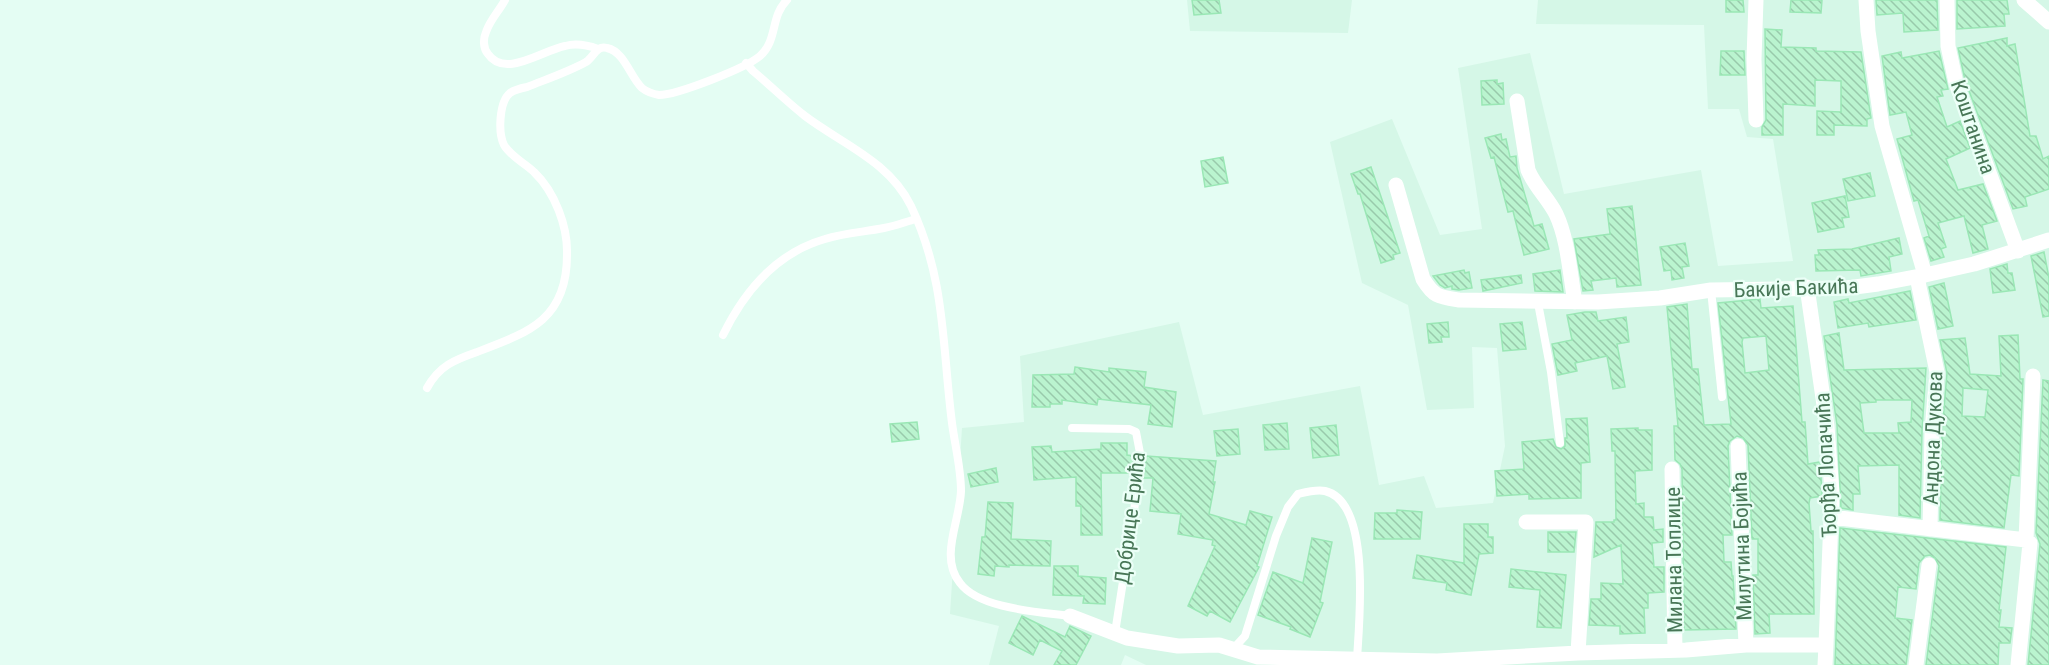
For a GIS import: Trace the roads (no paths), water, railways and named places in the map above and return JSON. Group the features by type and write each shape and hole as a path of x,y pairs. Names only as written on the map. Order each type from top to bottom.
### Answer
{"street":[{"path":"1756,0 1754,59 1756,120"},
{"name":"Андона Дукова","path":"1866,0 1868,31 1882,126 1921,276 1937,372 1932,431 1930,530"},
{"name":"Коштанина","path":"1947,0 1948,46 1956,83 2018,250"},
{"path":"2024,0 2049,22"},
{"path":"1517,101 1528,170 1562,227 1575,302"},
{"name":"Бакије Бакића","path":"1396,185 1423,279 1432,292 1440,297 1459,300 1575,302 1660,298 1711,290 1847,288 1921,276 2049,240"},
{"name":"Ђорђа Лопачића","path":"1807,287 1827,426 1831,517 1825,665"},
{"path":"2018,665 2031,546 2026,540 2033,376"},
{"name":"Милутина Бојића","path":"1738,446 1746,645"},
{"name":"Милана Топлице","path":"1667,655 1672,469"},
{"path":"1831,517 2026,540"},
{"path":"1526,522 1586,522 1578,653"},
{"path":"1916,665 1929,565"},
{"path":"1071,616 1126,638 1178,646 1210,644 1233,648 1258,657 1436,663 1578,653 1667,655 1746,645 1826,645"}],"lane":[{"path":"505,0 485,33 483,43 486,52 498,63 513,64 565,46 585,45 598,49"},
{"path":"428,388 432,379 445,365 524,333 550,313 560,300 563,291 567,254 560,216 542,182 505,146 501,134 500,121 503,106 510,93 587,61 603,47 615,51 642,88 651,94 660,95 702,82 759,57 773,36 777,15 787,0"},
{"path":"747,63 753,71 805,116 888,174 904,194 916,219 928,250 939,290 961,490 950,560 959,582 965,590 982,600 1071,616"},
{"path":"723,335 747,295 765,274 787,256 822,240 885,228 916,219"},
{"path":"1711,290 1722,397"},
{"path":"1538,303 1551,372 1560,442"},
{"name":"Добрице Ерића","path":"1072,428 1130,429 1136,432 1139,441 1137,491 1115,633"},
{"path":"1233,648 1245,636 1276,536 1288,507 1298,494 1326,491 1340,500 1349,512 1356,532 1359,605 1357,659"}]}
